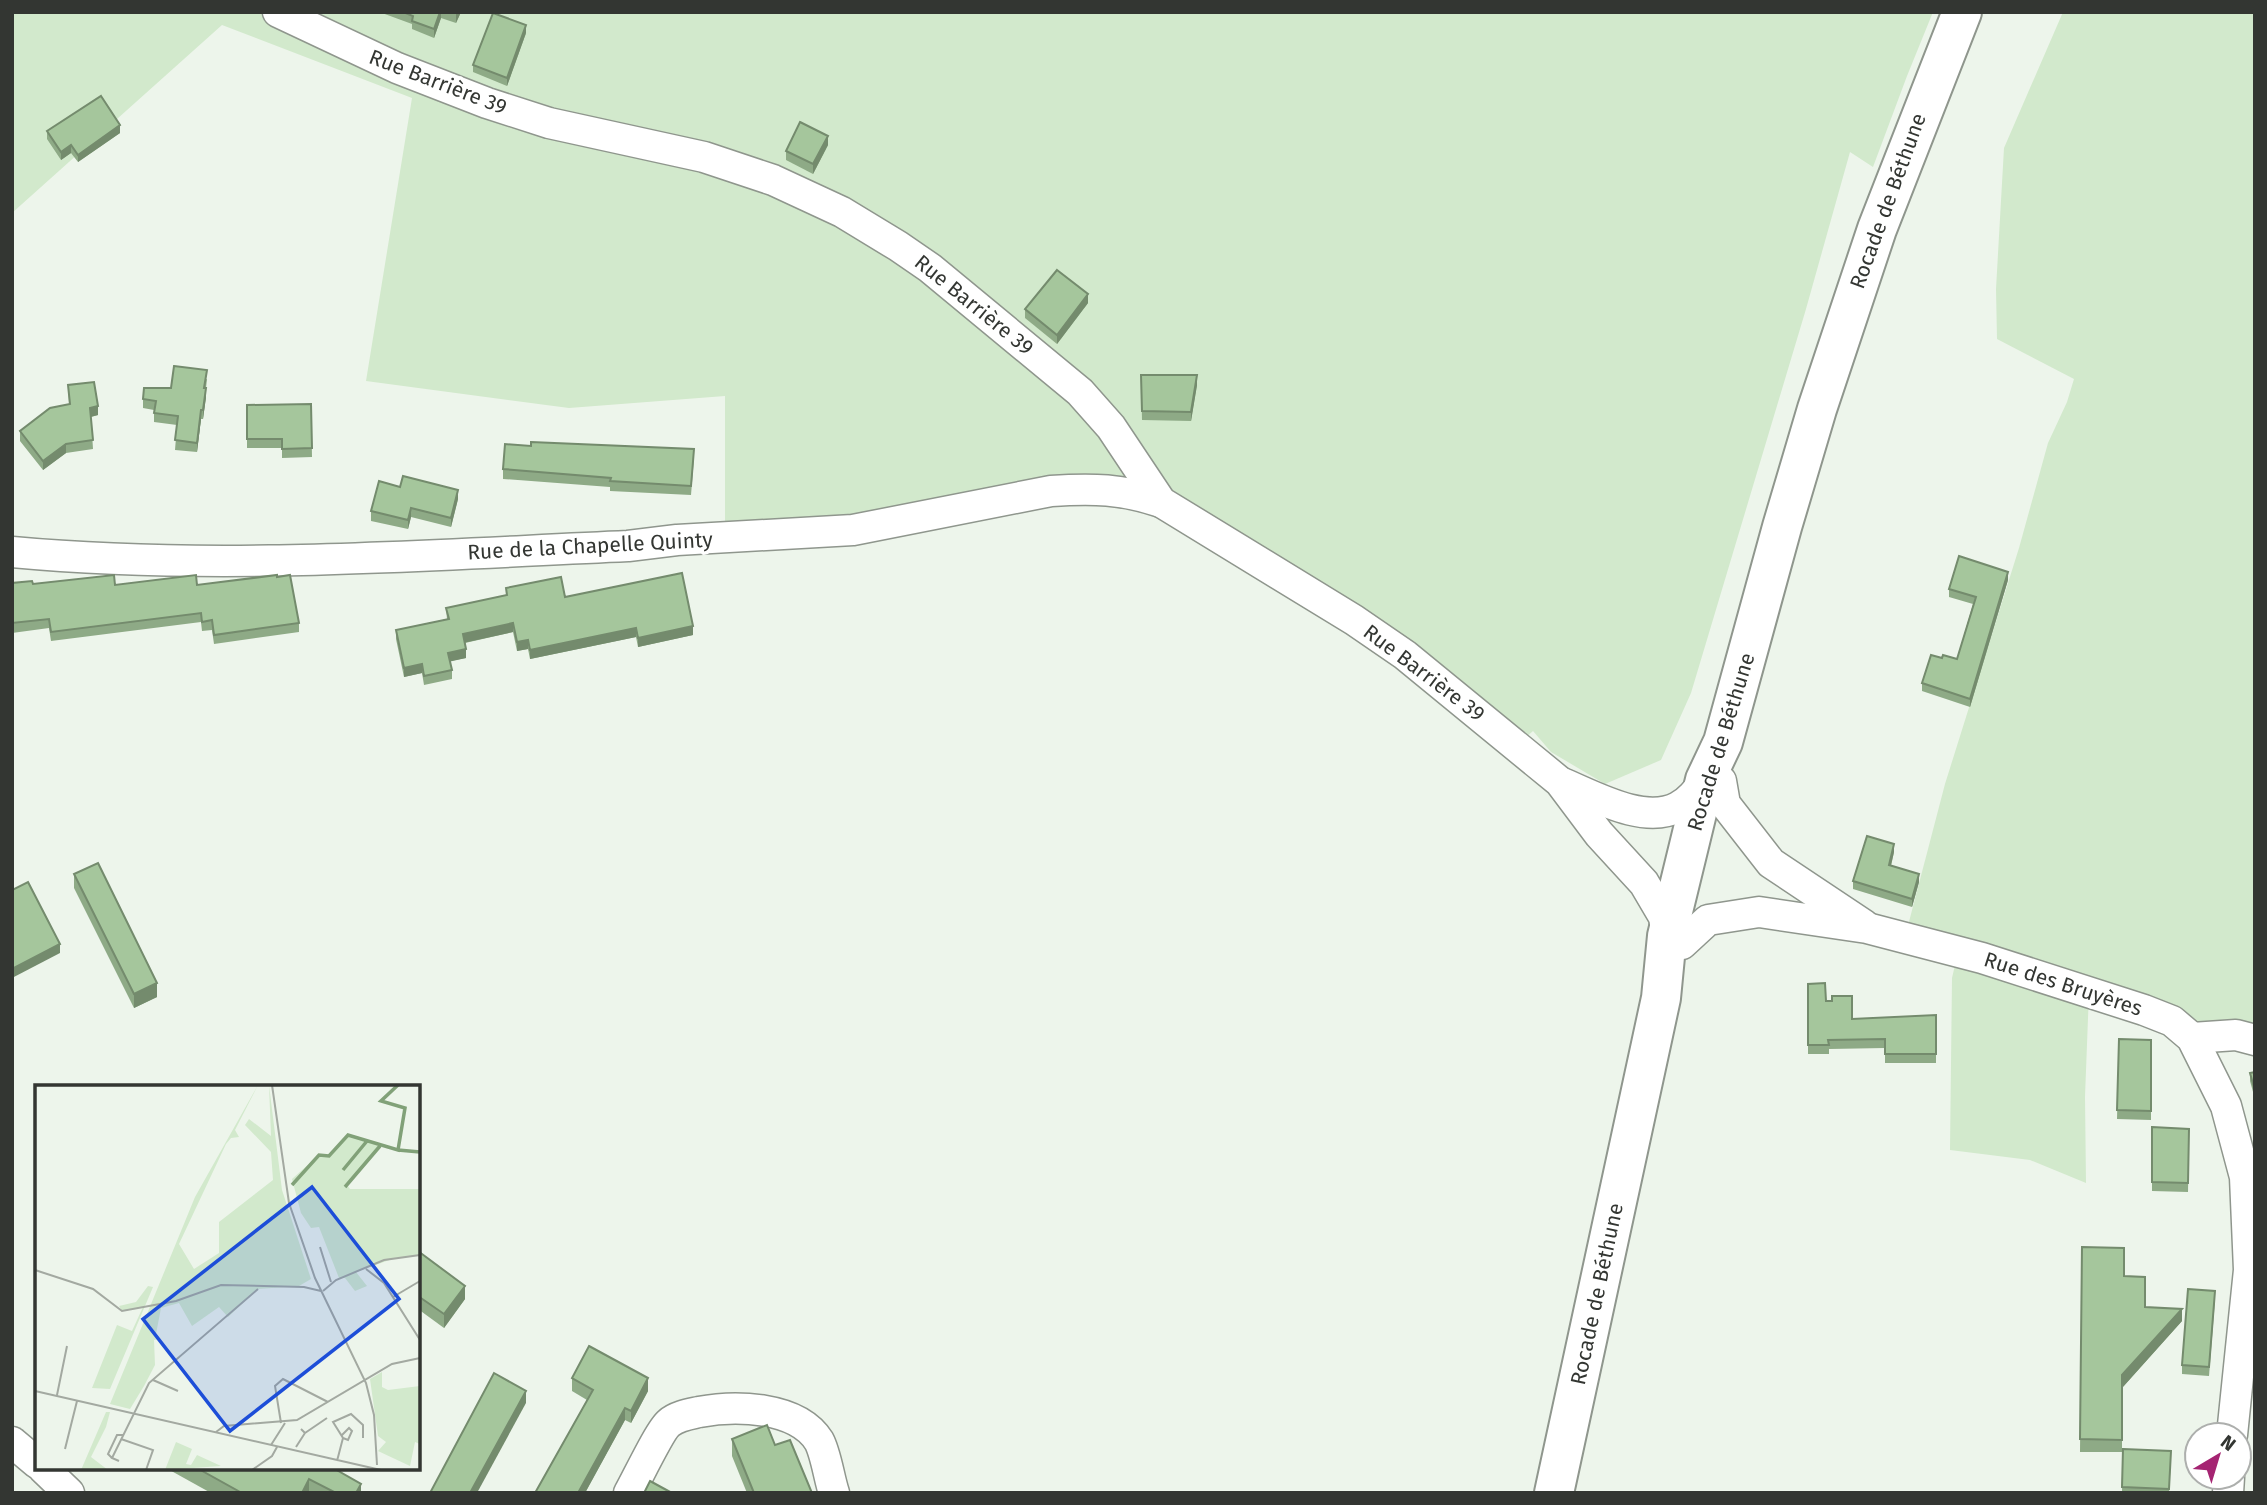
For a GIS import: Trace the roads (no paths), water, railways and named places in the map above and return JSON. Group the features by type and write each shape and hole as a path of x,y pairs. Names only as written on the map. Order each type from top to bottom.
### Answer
{"main road":[{"name":"Rocade de Béthune","path":"1554,1493 1674,940 1723,741 1782,527 1853,296 1902,161 1962,12"}],"street":[{"name":"Rue Barrière 39","path":"278,12 397,68 487,103 549,122 739,167 804,194 852,218 930,268 1080,391 1111,426 1161,502 1384,641 1468,705 1560,782 1599,834 1644,883 1674,940"},
{"name":"Rue de la Chapelle Quinty","path":"12,552 71,558 169,561 327,559 493,552 628,546 677,540 853,530 1051,491 1085,488 1132,492 1161,502"},
{"name":"Rue Barrière 39","path":"1560,782 1617,807 1662,812 1690,800 1713,781"},
{"name":"Rue des Bruyères","path":"1713,781 1725,804 1771,863 1867,928"},
{"name":"Rue des Bruyères","path":"1674,940 1708,920 1759,912 1867,928 1982,958 2144,1010 2172,1021 2192,1038"},
{"path":"2233,1421 2249,1270 2245,1177 2226,1106 2192,1038 2236,1035 2255,1040"},
{"path":"629,1493 668,1423 684,1415 720,1408 757,1409 779,1414 803,1425 819,1441 834,1493"},
{"path":"12,1442 35,1461"},
{"path":"45,1470 69,1493"}]}
